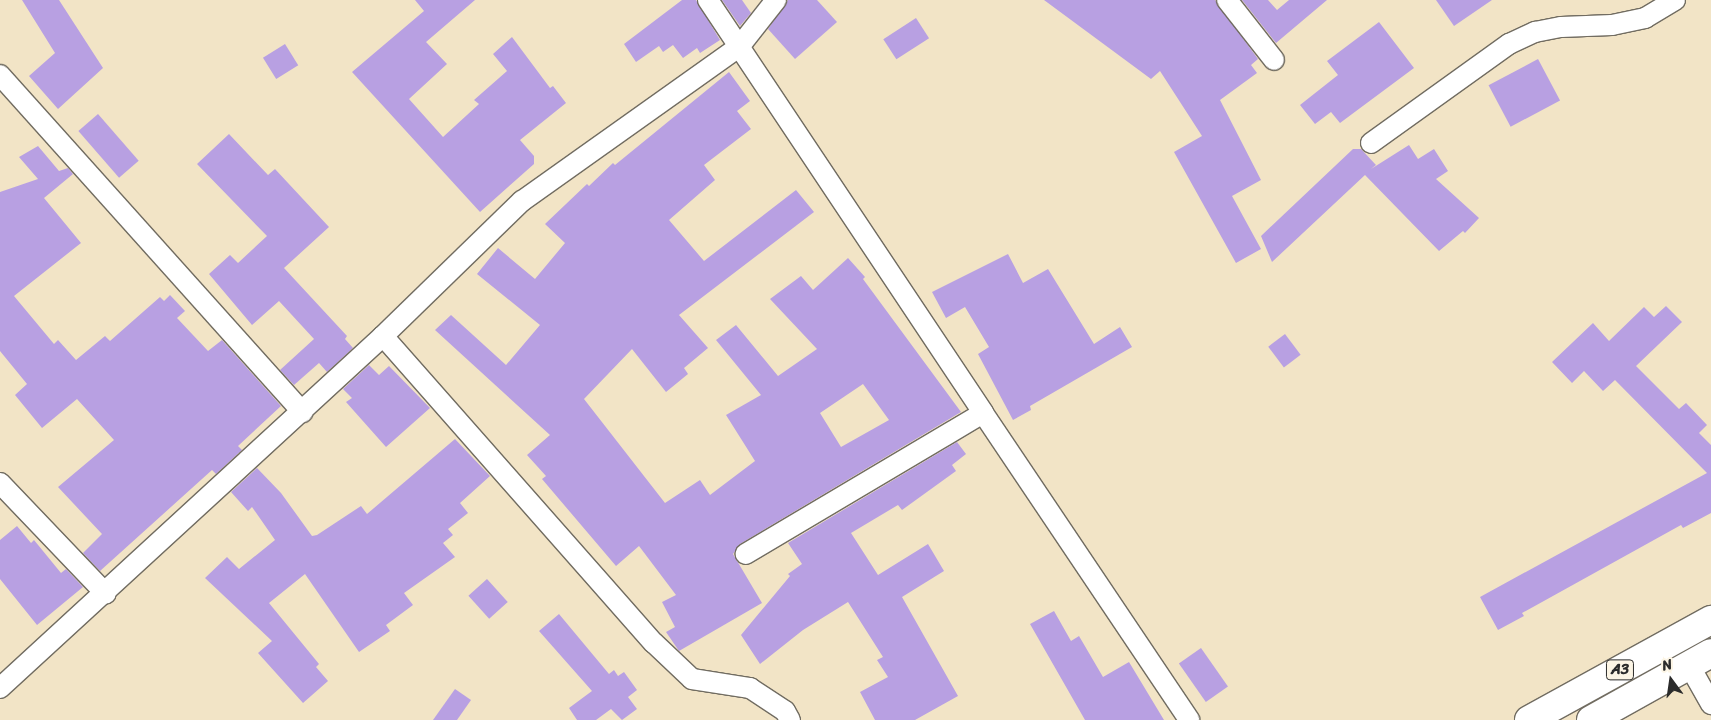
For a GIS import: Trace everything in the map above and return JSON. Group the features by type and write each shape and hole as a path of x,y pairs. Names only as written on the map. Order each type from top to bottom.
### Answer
{"highway":[{"name":"A3","path":"1529,720 1711,620"},
{"name":"A3","path":"1591,720 1700,659"}],"street":[{"path":"708,0 1189,720"},
{"path":"0,688 106,594 302,412 522,201 739,47 776,0"},
{"path":"1227,0 1274,60"},
{"path":"1371,143 1509,44 1552,29 1612,24 1645,18 1675,0"},
{"path":"0,75 302,412"},
{"path":"383,336 654,643 679,667 692,679 750,688 785,710 790,720"},
{"path":"746,554 983,413"},
{"path":"0,483 106,594"},
{"path":"1700,659 1711,704"}],"building":[{"path":"22,0 59,0 103,68 58,109 29,76 55,53"},
{"path":"415,0 475,0 426,42 447,64 409,99 443,137 479,104 474,100 507,71 493,54 512,37 550,88 553,86 566,103 520,140 534,156 534,164 480,212 352,72 424,11"},
{"path":"682,0 696,0 720,40 700,53 697,48 683,58 673,45 663,52 659,46 636,62 624,44"},
{"path":"722,0 742,0 751,13 740,26"},
{"path":"788,0 817,0 837,22 795,59 768,29"},
{"path":"1044,0 1215,0 1258,59 1251,65 1257,73 1220,100 1261,180 1232,196 1261,249 1236,263 1174,152 1202,136 1160,71 1151,79"},
{"path":"1242,0 1268,0 1277,10 1289,0 1327,0 1276,43"},
{"path":"1436,0 1492,0 1454,26"},
{"path":"916,18 929,38 896,59 883,39"},
{"path":"1379,22 1414,68 1340,123 1331,112 1315,124 1300,105 1338,75 1327,61"},
{"path":"285,44 298,65 276,79 263,58"},
{"path":"1538,59 1560,100 1511,127 1489,85"},
{"path":"729,72 750,101 737,111 751,129 704,165 715,180 669,220 704,261 796,190 814,212 679,315 708,348 684,368 688,374 666,392 632,349 584,399 665,503 700,480 710,495 755,461 726,415 761,395 716,340 736,325 778,376 817,349 770,299 801,276 813,290 848,258 865,277 863,279 961,412 740,544 733,554 762,603 679,651 666,632 675,627 662,602 676,595 639,546 616,566 542,479 546,476 527,455 550,435 435,330 451,315 506,365 540,325 477,274 498,248 535,279 565,243 545,224 587,184 589,186 613,163 615,165","holes":["863,384 889,420 841,447 820,413"]},
{"path":"98,114 139,161 119,178 78,131"},
{"path":"229,134 268,175 275,169 329,227 284,268 347,336 345,339 353,348 327,372 319,363 294,385 280,370 314,339 279,301 252,325 209,274 230,255 238,263 267,236 197,164"},
{"path":"1409,145 1418,159 1434,149 1448,171 1436,179 1479,218 1465,233 1463,231 1439,251 1365,175 1272,262 1261,236 1353,149 1361,149 1376,165 1371,169"},
{"path":"38,146 59,171 68,168 73,174 44,198 81,243 14,296 54,344 58,340 76,360 105,336 110,341 160,297 164,301 170,295 185,311 177,318 208,351 222,340 281,406 238,446 242,450 216,474 212,470 100,571 83,553 102,534 58,487 114,440 77,399 42,428 15,395 27,384 0,351 0,192 38,179 19,157"},
{"path":"1008,254 1023,283 1048,269 1094,344 1120,327 1132,347 1030,406 1031,410 1013,420 978,354 989,347 965,307 946,318 932,292"},
{"path":"1666,306 1682,322 1636,366 1679,409 1686,403 1707,425 1699,433 1711,445 1711,513 1683,528 1681,525 1522,613 1524,616 1498,630 1480,597 1707,473 1615,380 1603,391 1584,371 1572,383 1552,362 1593,323 1609,341 1644,307 1654,317"},
{"path":"1285,334 1301,355 1284,367 1268,347"},
{"path":"369,365 379,375 389,366 430,408 386,447 346,402 352,398 343,389"},
{"path":"455,439 490,476 460,503 468,513 448,529 453,535 443,543 455,557 404,593 413,605 386,625 390,631 359,652 305,574 269,603 319,664 316,667 328,681 303,703 258,653 272,641 205,578 227,557 239,569 275,540 252,507 248,511 231,492 257,468 281,493 312,536 317,535 361,506 367,514"},
{"path":"957,442 966,454 952,465 956,471 902,510 898,505 851,533 878,575 928,544 944,571 902,597 958,696 915,720 875,720 860,692 888,677 877,660 883,657 848,602 803,630 760,664 741,635 790,576 788,574 802,564 788,543"},
{"path":"17,526 31,543 34,540 61,573 66,569 83,587 37,625 0,579 0,540"},
{"path":"487,579 508,602 489,619 468,596"},
{"path":"1054,611 1071,641 1079,636 1103,677 1129,662 1164,720 1085,720 1030,624"},
{"path":"559,614 609,674 614,670 618,676 624,672 637,690 628,697 637,709 622,720 611,709 596,720 577,720 569,708 592,691 539,631"},
{"path":"1201,648 1228,687 1206,702 1179,663"},
{"path":"455,689 471,700 457,720 433,720"}]}
